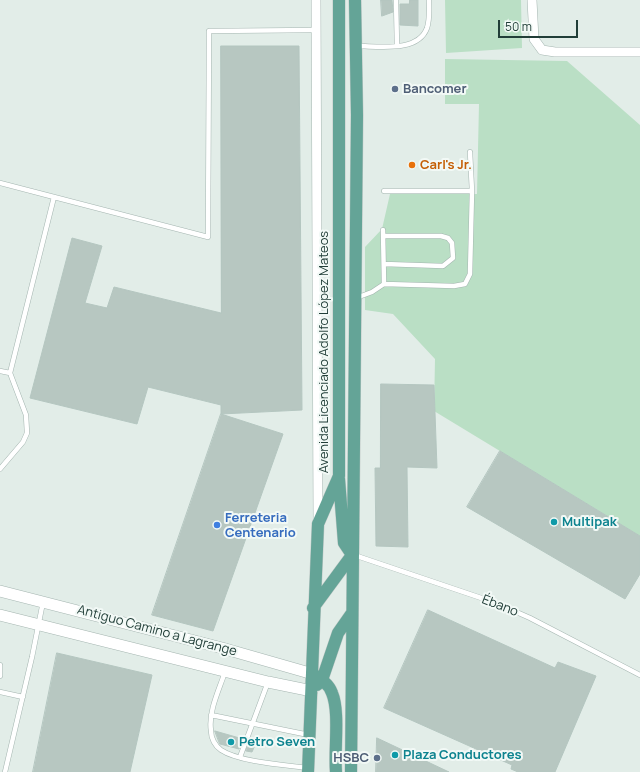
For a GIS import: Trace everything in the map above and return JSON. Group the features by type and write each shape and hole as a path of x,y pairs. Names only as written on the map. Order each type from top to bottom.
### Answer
{"main road":[{"name":"Avenida Licenciado Adolfo López Mateos","path":"318,677 313,608 318,524 339,476 339,0"},
{"path":"351,772 357,123 355,0"},
{"path":"339,476 344,543 352,555"},
{"path":"313,608 352,555"},
{"path":"309,771 312,691 338,633 352,613"},
{"path":"318,677 330,688 335,702 336,772"}],"street":[{"path":"316,0 318,524"},
{"path":"532,0 534,38 538,46 546,52 640,52"},
{"name":"Antiguo Camino a Lagrange","path":"0,590 318,677"},
{"name":"Antiguo Camino a Lagrange","path":"0,615 224,672 312,691"}],"lane":[{"path":"396,0 397,46"},
{"path":"355,46 397,46 418,41 424,35 428,27 428,0"},
{"path":"0,183 208,237 209,31 316,30"},
{"path":"355,298 372,292 384,284 454,286 465,284 469,278 471,262 472,191 470,152"},
{"path":"384,191 472,191"},
{"path":"0,469 23,442 27,433 28,425 10,373 54,197"},
{"path":"383,230 384,284"},
{"path":"383,236 442,236 448,238 452,243 453,258 443,266 384,264"},
{"path":"0,371 10,373"},
{"name":"Ébano","path":"352,555 496,603 530,618 640,675"},
{"path":"5,772 23,697 43,601"},
{"path":"0,665 0,676"},
{"path":"224,672 211,715 211,731 216,745 221,750 240,757 309,771"},
{"path":"240,757 251,723 268,682"},
{"path":"0,692 23,697"},
{"path":"211,715 310,736"}],"green space":[{"path":"445,0 521,0 522,48 446,53"},
{"path":"445,59 567,61 640,125 640,536 434,411 435,359 393,314 365,310 365,247 382,229 390,194 477,194 479,104 445,104"}],"building":[{"path":"381,0 392,0 393,12 382,16"},
{"path":"410,0 418,0 418,26 400,25 400,4 409,4"},
{"path":"221,46 299,46 302,410 221,414 221,405 148,387 137,424 30,398 72,238 102,246 85,303 107,308 114,287 221,313"},
{"path":"381,384 434,385 437,468 407,467 408,547 376,546 375,468 380,468"},
{"name":"Ferreteria Centenario","path":"221,414 283,434 213,631 152,615"},
{"name":"Multipak","path":"500,451 640,536 640,574 625,599 467,507"},
{"path":"428,610 555,668 558,662 596,676 555,772 518,772 511,769 512,765 384,708"},
{"path":"57,653 152,675 130,772 33,772"},
{"path":"215,731 243,739 239,749 220,744"},
{"name":"Plaza Conductores","path":"377,738 449,772 376,772"},
{"path":"250,741 256,743 252,752 246,751"}],"place":[{"name":"Bancomer","path":"395,89"},
{"name":"Carl's Jr.","path":"412,165"},
{"name":"Multipak","path":"554,522"},
{"name":"Ferreteria Centenario","path":"217,525"},
{"name":"Petro Seven","path":"231,742"},
{"name":"Plaza Conductores","path":"395,755"},
{"name":"HSBC","path":"377,758"}]}
